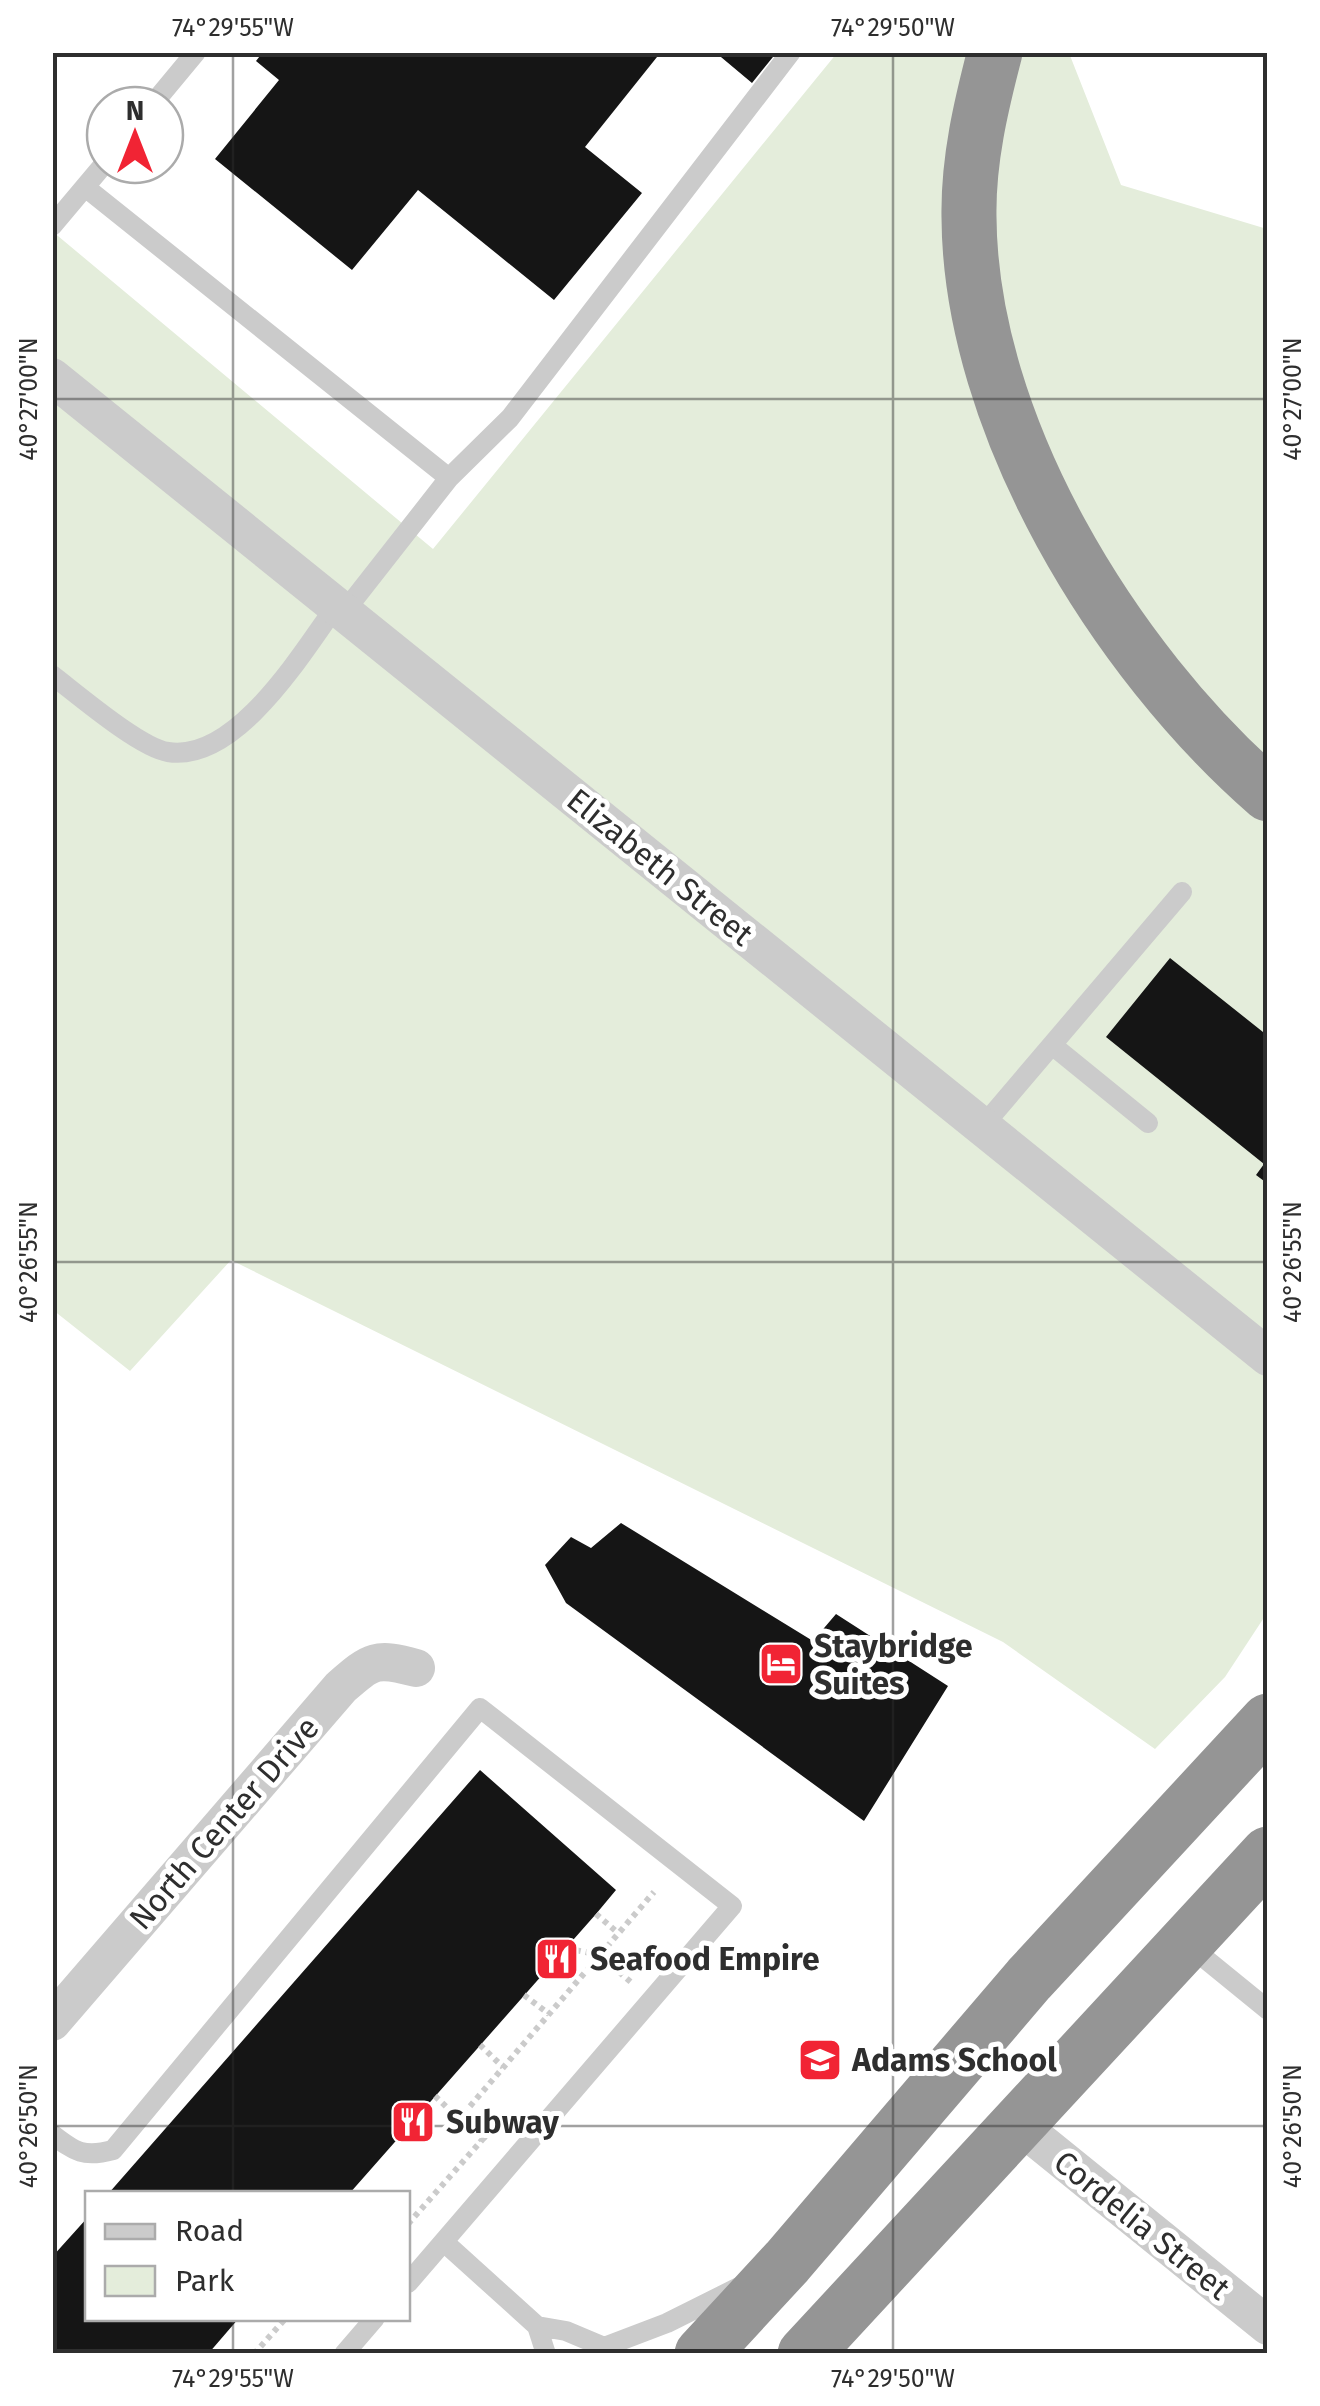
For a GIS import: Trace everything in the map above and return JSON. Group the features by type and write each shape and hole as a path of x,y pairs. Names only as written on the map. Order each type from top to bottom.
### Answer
{"highway":[{"path":"996,52 976,132 968,216 978,310 1000,393 1030,470 1100,598 1183,709 1268,794"},
{"path":"702,2354 1029,1980 1268,1721"},
{"path":"805,2354 1268,1854"}],"street":[{"name":"Elizabeth Street","path":"52,377 1268,1357"},
{"name":"North Center Drive","path":"52,2022 341,1687 362,1668 384,1660 416,1668"},
{"name":"Cordelia Street","path":"1018,2123 1268,2326"}],"lane":[{"path":"169,85 196,52"},
{"path":"52,675 126,731 167,752 198,749 239,728 449,478 510,418 791,52"},
{"path":"52,226 85,187 449,478"},
{"path":"982,1128 1182,892"},
{"path":"1052,1045 1148,1123"},
{"path":"52,2134 72,2150 94,2155 113,2150 480,1708 732,1906 410,2281"},
{"path":"1185,1943 1268,2010"},
{"path":"444,2242 537,2326 546,2354"},
{"path":"537,2326 604,2347 667,2323 786,2262"},
{"path":"344,2354 373,2321"}],"path":[{"path":"459,2119 654,1892"},
{"path":"596,1914 618,1934"},
{"path":"566,1948 600,1955 652,2000"},
{"path":"524,1995 548,2014"},
{"path":"480,2045 504,2067"},
{"path":"435,2096 482,2140"},
{"path":"410,2222 502,2119"},
{"path":"254,2354 283,2322"}],"green space":[{"path":"837,53 1069,53 1121,185 1267,229 1267,1613 1225,1677 1155,1749 1003,1642 231,1260 130,1371 53,1310 52,231 433,549"}],"building":[{"path":"263,52 661,52 585,147 642,193 554,300 418,190 352,270 215,159 279,80 256,61"},
{"path":"715,52 777,52 752,83"},
{"path":"1170,958 1268,1036 1268,1184 1256,1175 1264,1164 1106,1037"},
{"name":"Staybridge Suites","path":"621,1523 813,1641 836,1614 948,1686 864,1821 566,1603 545,1565 571,1537 591,1548"},
{"path":"480,1770 616,1890 352,2191 111,2191"},
{"path":"85,2220 85,2321 236,2321 208,2354 52,2354 52,2257"}],"place":[{"name":"Staybridge Suites","path":"781,1664"},
{"name":"Seafood Empire","path":"557,1959"},
{"name":"Adams School","path":"820,2060"},
{"name":"Subway","path":"413,2122"}]}
